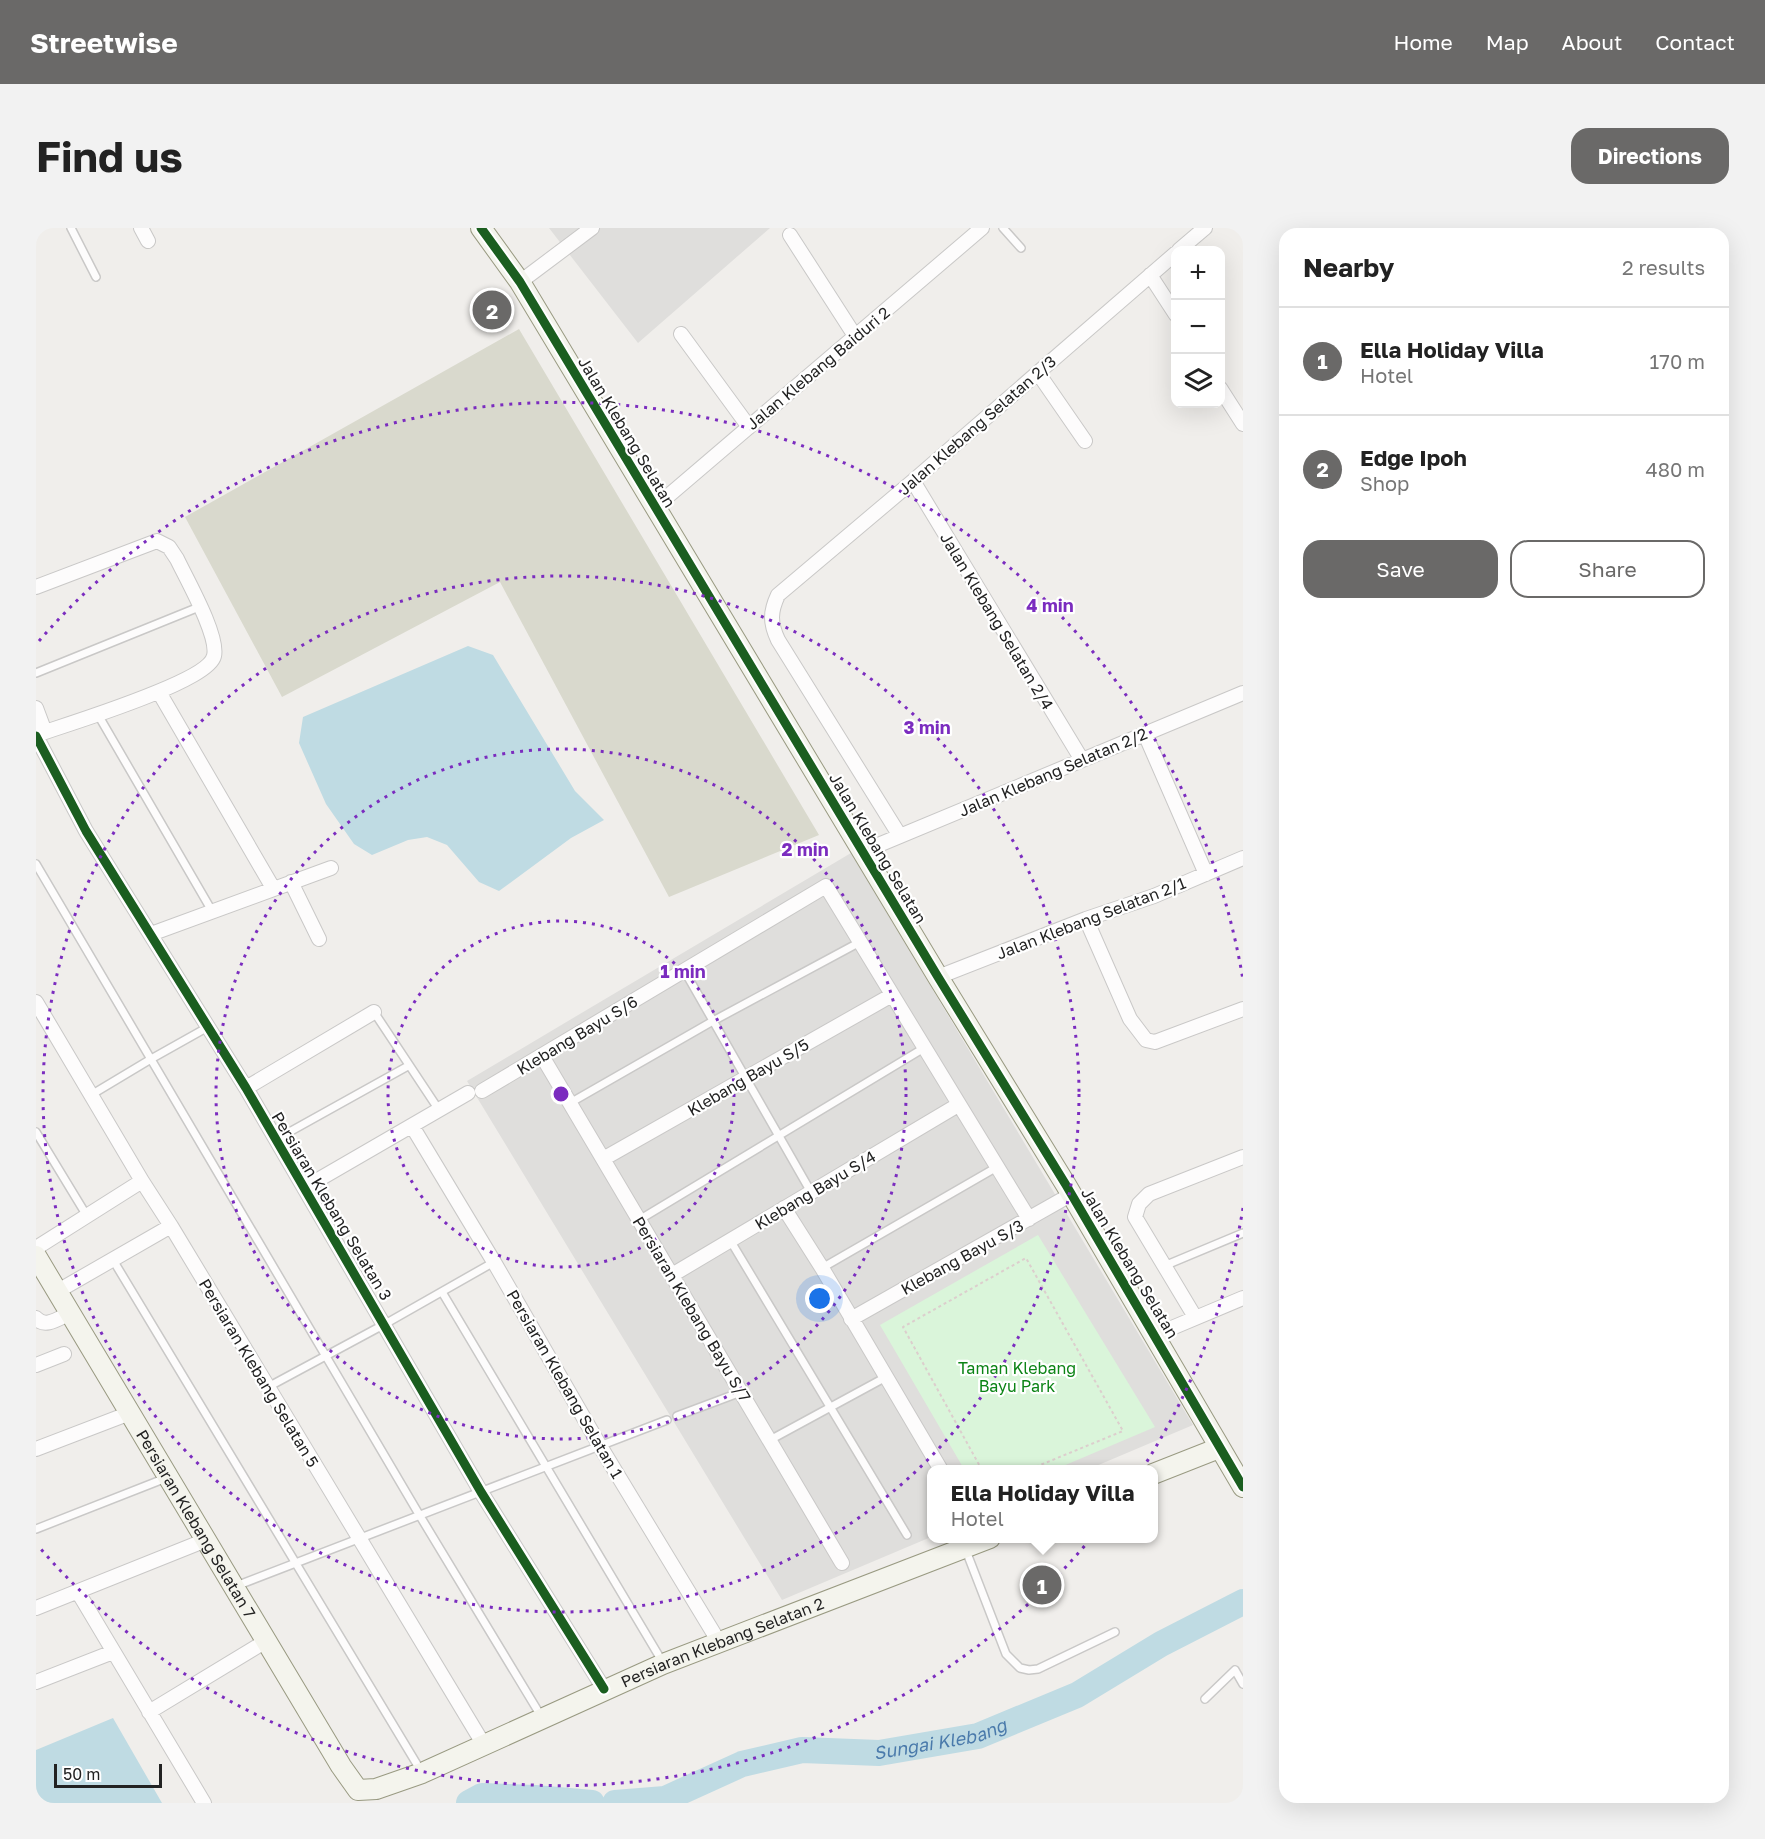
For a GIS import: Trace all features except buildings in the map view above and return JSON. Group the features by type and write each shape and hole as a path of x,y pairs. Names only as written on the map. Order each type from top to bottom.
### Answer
{"street":[{"path":"141,228 148,241"},
{"name":"Jalan Klebang Selatan","path":"481,228 520,282 654,508 1072,1194 1243,1487"},
{"path":"520,282 592,228"},
{"name":"Jalan Klebang Baiduri 2","path":"654,508 982,228"},
{"name":"Jalan Klebang Selatan 2/3","path":"1184,246 1205,228"},
{"path":"790,235 855,336"},
{"name":"Jalan Klebang Selatan 2/3","path":"900,836 778,640 771,619 772,608 778,595 1171,257"},
{"path":"1150,274 1171,307"},
{"path":"681,334 749,427"},
{"path":"1038,373 1085,441"},
{"path":"1225,395 1243,424"},
{"name":"Jalan Klebang Selatan 2/4","path":"913,481 1082,760"},
{"path":"36,587 157,541 170,547 213,638 214,657 206,668 159,692 39,734"},
{"path":"159,692 273,888"},
{"name":"Jalan Klebang Selatan 2/2","path":"864,851 1243,693"},
{"name":"Persiaran Klebang Selatan 3","path":"36,708 39,734 86,831 246,1088 481,1492 604,1689"},
{"path":"1145,734 1206,874"},
{"name":"Jalan Klebang Selatan 2/1","path":"938,977 1086,918 1154,896 1243,858"},
{"path":"151,934 331,868"},
{"path":"291,882 319,939"},
{"name":"Klebang Bayu S/6","path":"304,1188 439,1110 542,1056 826,886 860,942"},
{"path":"1086,918 1130,1019 1146,1040 1155,1042 1243,1009"},
{"path":"860,942 1029,1219"},
{"name":"Klebang Bayu S/5","path":"603,1159 892,994"},
{"name":"Persiaran Klebang Selatan 5","path":"36,1002 141,1181 171,1226 484,1745"},
{"path":"246,1088 374,1012"},
{"name":"Persiaran Klebang Bayu S/7","path":"542,1056 842,1563"},
{"name":"Klebang Bayu S/4","path":"672,1275 958,1104"},
{"name":"Persiaran Klebang Selatan 1","path":"412,1126 494,1262 600,1446 719,1642"},
{"path":"1195,1317 1136,1217 1139,1204 1149,1194 1243,1157"},
{"path":"36,1248 141,1181"},
{"name":"Klebang Bayu S/3","path":"851,1319 1072,1194"},
{"path":"784,1208 938,1465"},
{"path":"58,1291 171,1226"},
{"name":"Persiaran Klebang Selatan 7","path":"36,1256 360,1796"},
{"path":"1155,1335 1243,1298"},
{"path":"36,1318 45,1324 70,1313"},
{"path":"36,1365 64,1354"},
{"path":"36,1449 130,1413"},
{"path":"1158,1472 1219,1448"},
{"path":"36,1608 206,1540"},
{"name":"Persiaran Klebang Selatan 2","path":"360,1796 422,1773 663,1664 979,1543"},
{"path":"78,1593 204,1803"},
{"path":"149,1712 266,1641"},
{"path":"36,1682 113,1652"}],"lane":[{"path":"71,228 96,277"},
{"path":"1003,228 1021,248"},
{"path":"36,673 199,607"},
{"path":"97,714 212,911"},
{"path":"36,864 420,1516 542,1717"},
{"path":"570,1103 713,1021 860,942"},
{"path":"684,970 811,1192"},
{"path":"374,1012 439,1110"},
{"path":"91,1095 208,1027"},
{"path":"639,1220 924,1048"},
{"path":"275,1140 408,1066"},
{"path":"36,1132 87,1216"},
{"path":"822,1268 997,1167"},
{"path":"1164,1266 1243,1233"},
{"path":"730,1240 907,1535"},
{"path":"113,1260 422,1773"},
{"path":"268,1387 494,1262"},
{"path":"442,1292 663,1664"},
{"path":"770,1440 886,1377"},
{"path":"677,1416 741,1392"},
{"path":"234,1586 667,1420"},
{"path":"36,1529 168,1477"},
{"path":"965,1548 1006,1654 1020,1668 1038,1669 1115,1632"},
{"path":"1205,1699 1235,1670 1243,1684"}],"path":[{"path":"979,1465 903,1327 1026,1258 1123,1431 1040,1465"}],"shaded area":[{"path":"549,228 770,228 638,343"},
{"path":"519,329 819,835 669,897 500,582 282,697 185,517"},
{"path":"851,853 1193,1425 1098,1465 927,1465 927,1539 782,1600 467,1081"}],"green space":[{"name":"Taman Klebang Bayu Park","path":"1038,1235 1155,1427 1065,1465 962,1465 880,1325"}],"water":[{"path":"468,646 493,655 575,791 604,820 571,838 499,891 479,882 447,845 427,837 408,840 372,855 354,844 326,804 299,743 303,717"},
{"path":"113,1718 162,1803 36,1803 36,1750"}],"waterway":[{"name":"Sungai Klebang","path":"615,1803 665,1799 742,1764 802,1750 879,1753 978,1736 1077,1695 1161,1644 1243,1602"},
{"name":"Sungai Klebang","path":"469,1803 482,1796 592,1803"}],"cycle path":[{"path":"481,228 520,282 938,977 1066,1185 1243,1487"},
{"path":"36,736 86,831 246,1088 481,1492 604,1689"}],"place":[{"name":"Edge Ipoh","path":"492,310"},
{"name":"Ella Holiday Villa","path":"1042,1585"}]}
